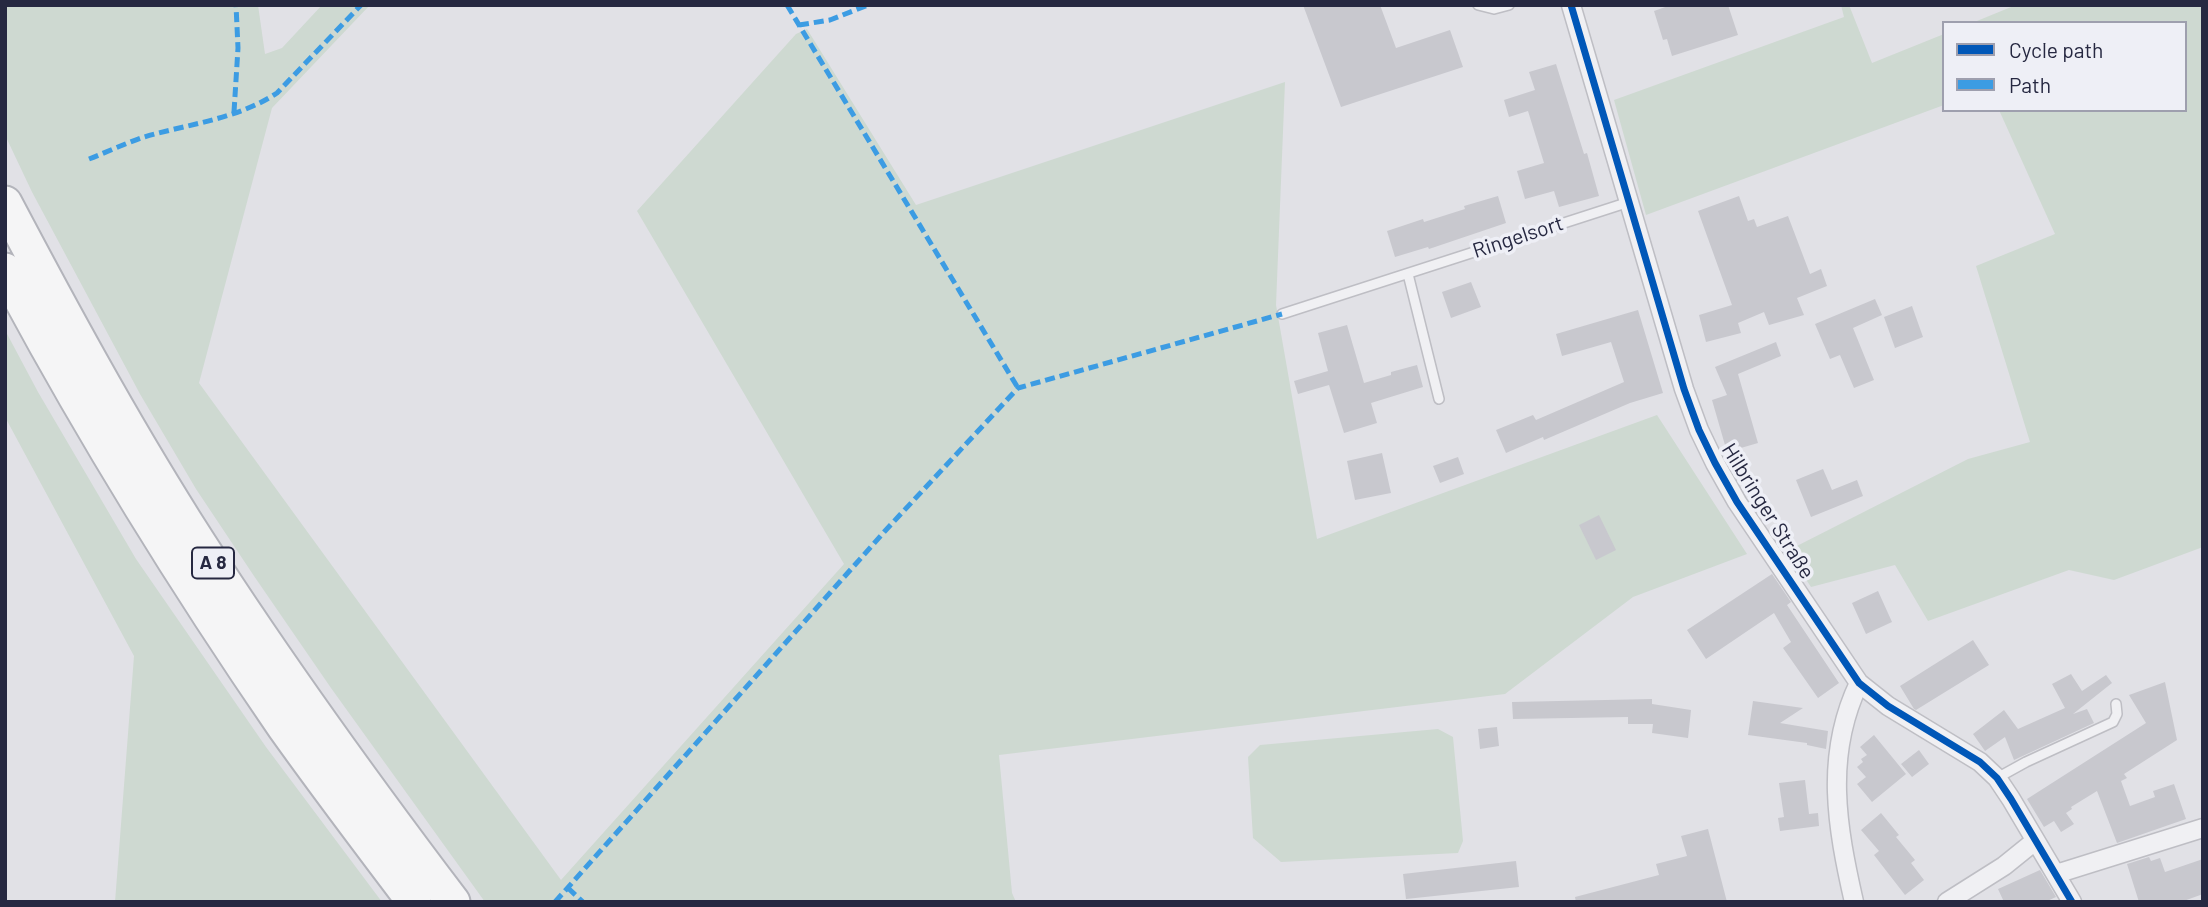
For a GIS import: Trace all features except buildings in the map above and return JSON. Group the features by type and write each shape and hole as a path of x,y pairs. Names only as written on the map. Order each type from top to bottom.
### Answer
{"highway":[{"name":"A 8","path":"5,203 67,320 185,520 311,711 453,902"},
{"name":"A 8","path":"5,270 98,438 159,537 286,729 414,902"}],"street":[{"name":"Hilbringer Straße","path":"1571,5 1684,389 1715,463 1737,502 1859,683 1888,706 1980,762 1997,778 2072,902"},
{"path":"1854,902 1844,858 1835,790 1844,722 1859,683"},
{"path":"2056,874 2203,828"},
{"path":"1947,902 2004,866 2035,841"}],"lane":[{"path":"1478,5 1494,9 1509,5"},
{"name":"Ringelsort","path":"1282,314 1629,202"},
{"path":"1408,274 1439,398"},
{"path":"1997,778 2113,722 2117,713 2116,704"}],"shaded area":[{"path":"5,5 258,5 265,54 282,48 322,5 370,5 272,108 199,383 561,880 844,564 637,211 796,34 807,29 916,205 1285,82 1276,305 1317,539 1657,415 1747,554 1633,597 1505,694 999,755 1012,893 1016,902 485,902 254,576 196,489 140,394 32,192 5,135"},
{"path":"1841,5 1849,5 1872,63 1942,35 1942,106 1646,215 1614,100 1844,17"},
{"path":"2016,5 2203,5 2203,547 2114,580 2069,570 1928,621 1895,565 1811,587 1787,551 1968,459 2030,442 1976,266 2055,234 2000,112 2187,112 2187,21 1977,21"},
{"path":"5,330 38,392 136,559 266,747 382,902 115,902 134,656 5,417"},
{"path":"1438,729 1453,737 1463,841 1458,853 1281,862 1253,838 1248,757 1260,745"}],"marked path":[{"path":"234,112 238,48 236,5"},
{"path":"89,159 144,137 229,115 262,102 277,93 361,5"},
{"path":"787,5 1018,388"},
{"path":"799,25 830,20 868,5"},
{"path":"555,902 885,531 1018,388 1282,314"},
{"path":"568,888 583,902"}],"cycle path":[{"path":"1571,5 1684,389 1715,463 1737,502 1859,683 1888,706 1980,762 1997,778 2072,902"}]}
